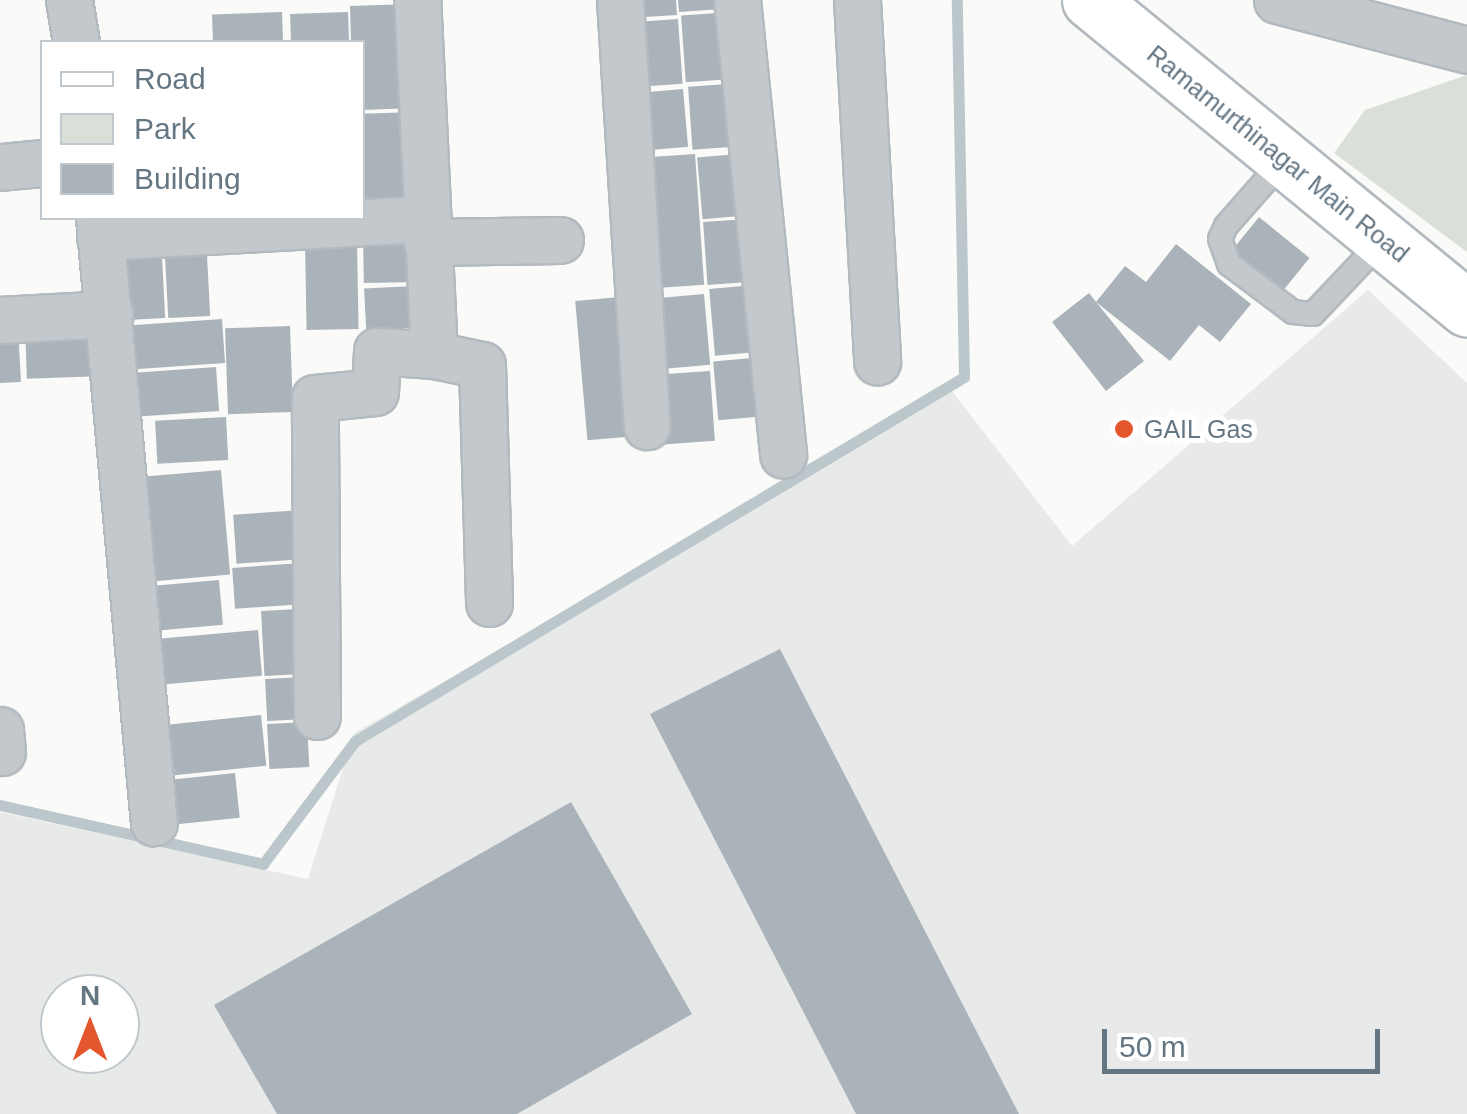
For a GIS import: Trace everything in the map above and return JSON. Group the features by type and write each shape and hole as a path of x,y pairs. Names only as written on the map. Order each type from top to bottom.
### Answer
{"main road":[{"name":"Ramamurthinagar Main Road","path":"1090,0 1467,309"}],"street":[{"path":"69,0 76,40"},
{"path":"417,0 434,355"},
{"path":"620,0 646,426"},
{"path":"738,0 783,455"},
{"path":"857,0 877,361"},
{"path":"1277,0 1467,50"},
{"path":"0,167 40,163"},
{"path":"154,822 99,227 427,230 560,240"},
{"path":"0,320 110,314"},
{"path":"318,716 315,398 375,392 377,351 434,355 482,365 488,603"}],"lane":[{"path":"1284,159 1226,226 1220,239 1229,264 1293,312 1313,314 1383,240"}],"shaded area":[{"path":"1368,290 1467,383 1467,1114 0,1114 0,812 308,879 354,733 952,391 1072,546"}],"green space":[{"path":"1467,75 1467,252 1334,153 1365,110"}],"building":[{"path":"626,0 676,0 677,15 628,18"},
{"path":"678,0 722,0 722,9 679,12"},
{"path":"411,4 414,108 365,110 365,40 351,40 350,6"},
{"path":"282,12 283,40 213,40 212,14"},
{"path":"348,12 349,40 291,40 290,14"},
{"path":"731,12 736,79 686,82 681,15"},
{"path":"678,19 683,84 633,87 628,22"},
{"path":"729,84 733,147 692,150 688,87"},
{"path":"683,89 688,147 639,151 634,93"},
{"path":"414,112 417,197 365,199 365,114"},
{"path":"695,154 704,285 649,289 640,158"},
{"path":"737,154 742,216 703,219 697,157"},
{"path":"1259,217 1310,258 1279,295 1229,254"},
{"path":"747,219 751,282 708,285 703,222"},
{"path":"419,234 420,282 364,283 363,235"},
{"path":"206,236 210,316 168,318 164,238"},
{"path":"161,238 165,318 122,320 118,240"},
{"path":"357,240 359,329 307,330 305,241"},
{"path":"1176,244 1251,304 1220,342 1199,325 1170,361 1096,302 1125,266 1146,282"},
{"path":"754,285 760,352 715,356 709,289"},
{"path":"414,286 416,328 366,331 364,289"},
{"path":"1089,293 1144,361 1106,391 1052,322"},
{"path":"704,294 710,365 656,369 650,299"},
{"path":"631,296 643,435 587,440 575,301"},
{"path":"222,319 225,363 127,370 124,326"},
{"path":"102,324 104,376 27,379 25,327"},
{"path":"290,326 293,412 228,414 225,328"},
{"path":"18,328 21,382 0,383 0,329"},
{"path":"765,357 770,416 718,420 713,362"},
{"path":"216,367 219,411 127,417 124,373"},
{"path":"710,371 715,441 660,445 655,375"},
{"path":"226,417 228,460 157,464 155,421"},
{"path":"221,470 230,575 154,581 145,477"},
{"path":"302,510 305,559 237,564 233,515"},
{"path":"302,563 305,604 235,609 232,568"},
{"path":"219,580 223,625 161,630 157,585"},
{"path":"299,609 302,674 264,676 261,611"},
{"path":"258,630 262,676 165,684 161,638"},
{"path":"780,649 1019,1114 856,1114 650,714"},
{"path":"305,677 307,719 267,721 265,679"},
{"path":"261,715 266,766 175,775 170,725"},
{"path":"307,722 309,767 269,769 267,724"},
{"path":"235,773 240,818 177,824 172,780"},
{"path":"571,802 692,1014 517,1114 277,1114 214,1005"}],"waterway":[{"path":"0,805 263,864 355,741 964,377 957,0"}],"place":[{"name":"GAIL Gas","path":"1124,429"}]}
